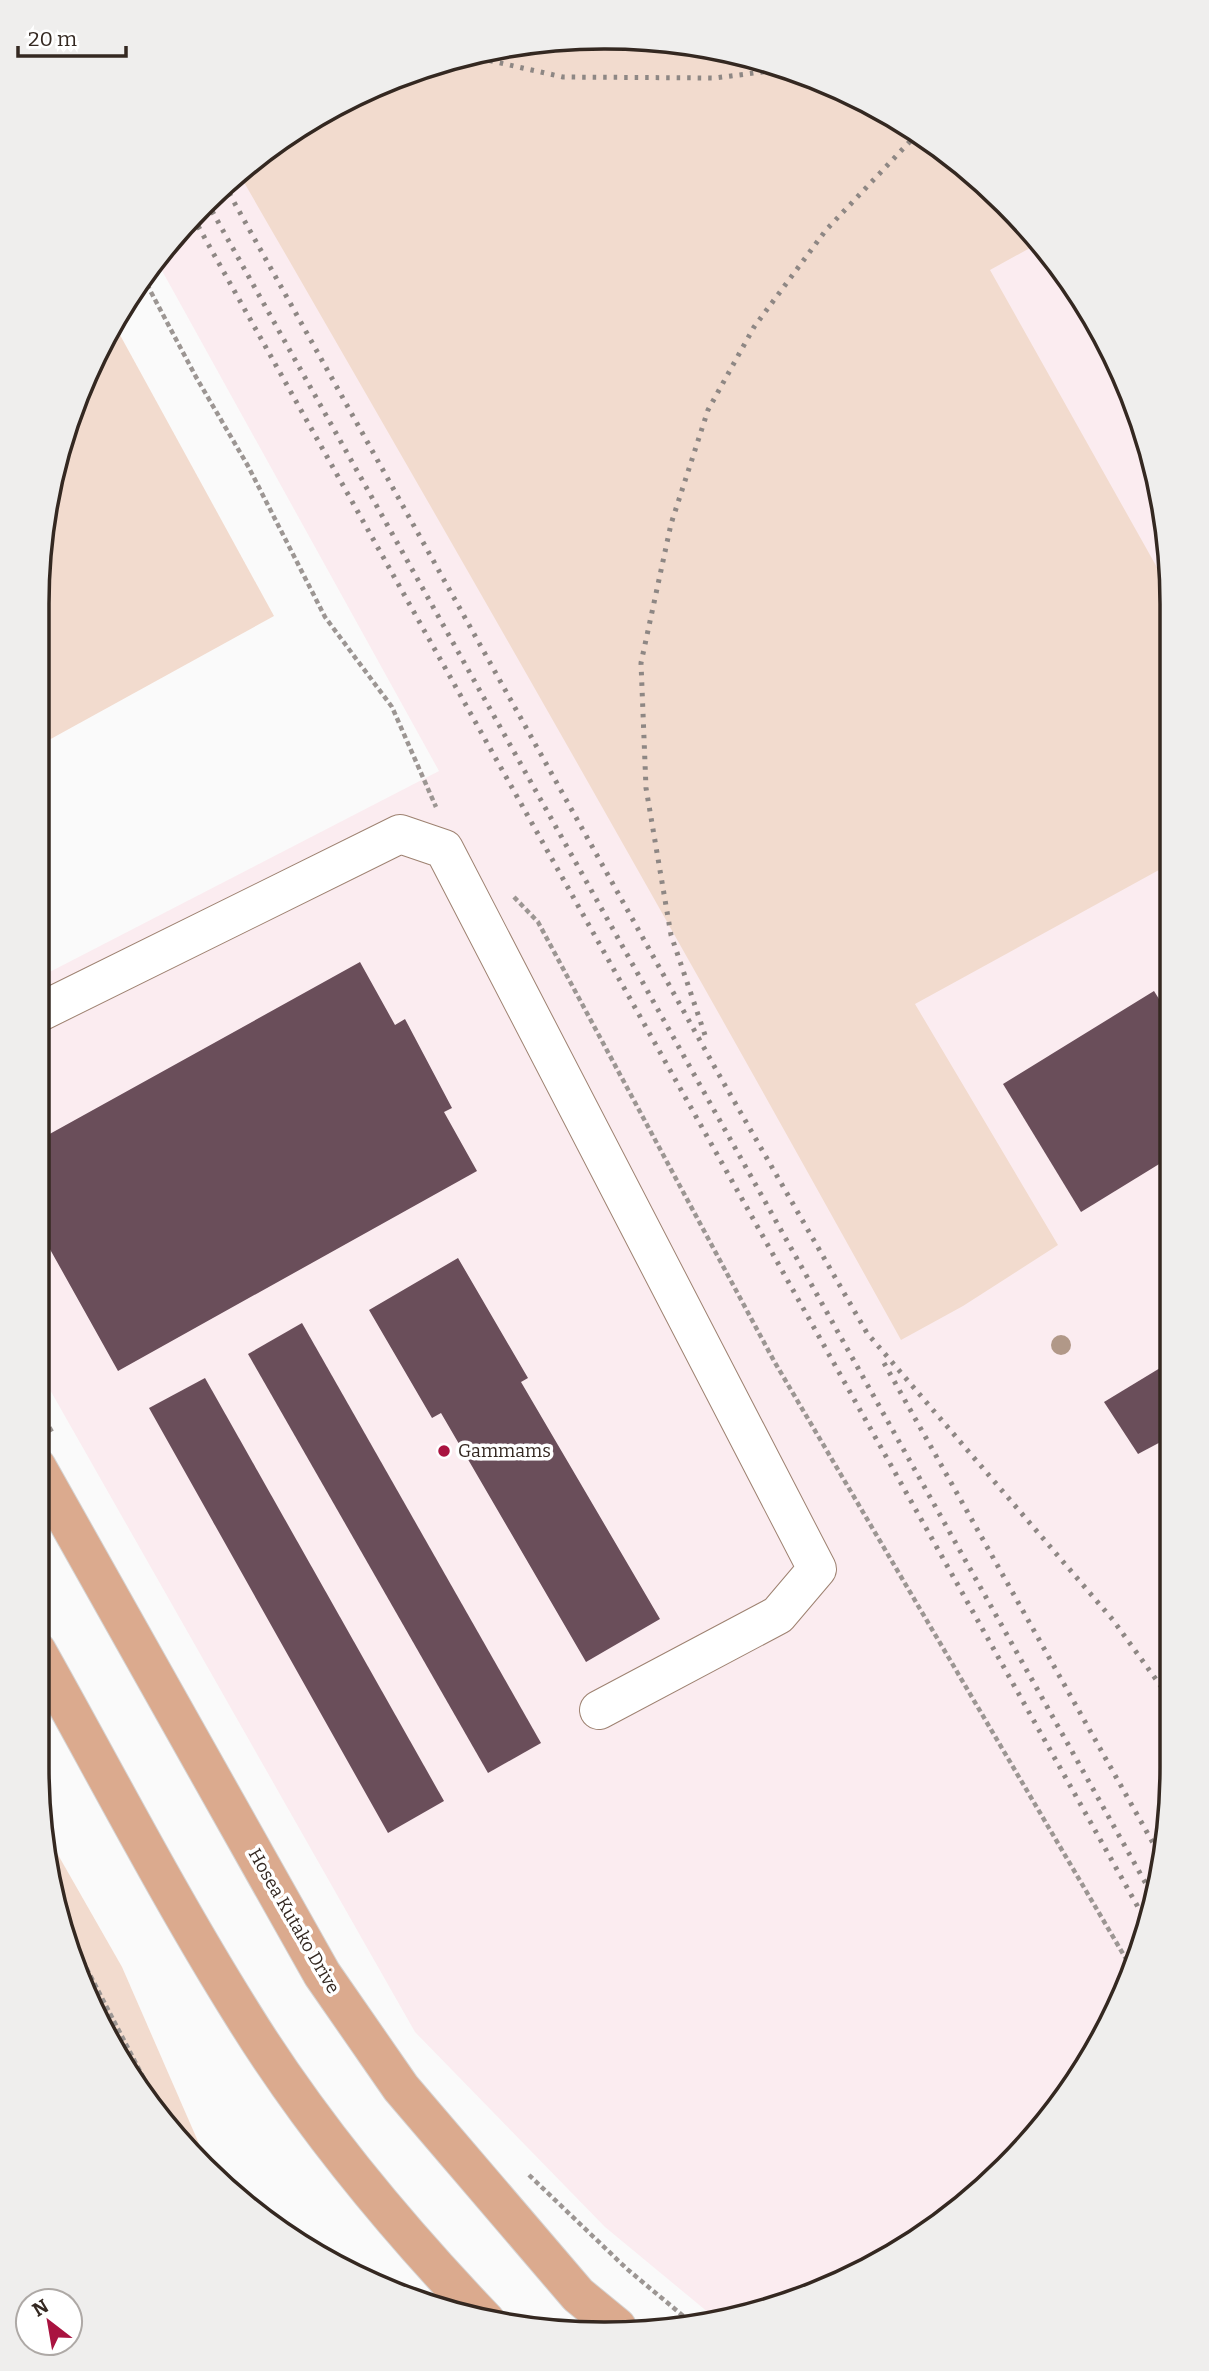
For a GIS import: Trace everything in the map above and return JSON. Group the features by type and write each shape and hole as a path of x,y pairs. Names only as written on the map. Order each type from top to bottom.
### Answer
{"main road":[{"name":"Hosea Kutako Drive","path":"49,1458 322,1974 401,2088 578,2295 611,2322"},
{"path":"49,1672 243,2015 291,2087 357,2174 430,2262 471,2305"}],"lane":[{"path":"49,1007 400,834 444,849 817,1569 778,1615 599,1710"}],"path":[{"path":"149,288 247,466 325,617 391,707 438,811"},
{"path":"513,896 537,922 774,1361 1126,1959"},
{"path":"88,1971 138,2067"},
{"path":"521,2167 627,2269 683,2316"}],"shaded area":[{"path":"568,50 641,50 677,54 783,78 850,106 882,123 943,164 971,187 1022,238 1045,266 1086,327 1118,392 1131,426 1155,532 1160,604 1160,1766 1155,1839 1141,1910 1118,1979 1086,2044 1045,2105 1022,2133 971,2184 943,2207 882,2248 817,2280 783,2293 713,2311 708,2312 605,2227 415,2032 49,1388 49,972 439,771 161,270 187,238 238,187 266,164 327,123 359,106 426,78 461,68"},
{"path":"568,50 641,50 748,68 817,91 882,123 943,164 971,187 1022,238 1030,248 990,270 1159,571 1160,869 915,1004 1058,1245 963,1306 901,1340 406,463 244,182 327,123 392,91 426,78 496,60"},
{"path":"119,334 274,616 49,740 50,568 60,496 78,426"},
{"path":"56,1851 122,1967 200,2147 164,2105 143,2075 106,2012 78,1945"}],"building":[{"path":"360,962 395,1025 405,1019 452,1108 444,1112 477,1171 118,1371 49,1247 49,1134"},
{"path":"1154,991 1160,1001 1160,1164 1081,1212 1003,1084"},
{"path":"458,1258 528,1378 521,1382 660,1619 586,1662 441,1413 432,1418 369,1310"},
{"path":"302,1323 541,1743 488,1773 248,1354"},
{"path":"1160,1368 1160,1442 1138,1454 1104,1402"},
{"path":"205,1378 444,1801 388,1833 149,1408"}],"railway":[{"path":"492,61 563,77 715,78 762,72"},
{"path":"705,1035 671,935 646,788 641,663 671,524 708,410 754,327 826,230 910,141"},
{"path":"230,195 718,1073 867,1333 1113,1620 1160,1685"},
{"path":"212,212 1147,1885"},
{"path":"198,226 1141,1912"},
{"path":"884,1363 1154,1845"}],"place":[{"name":"Gammams","path":"444,1451"}]}
